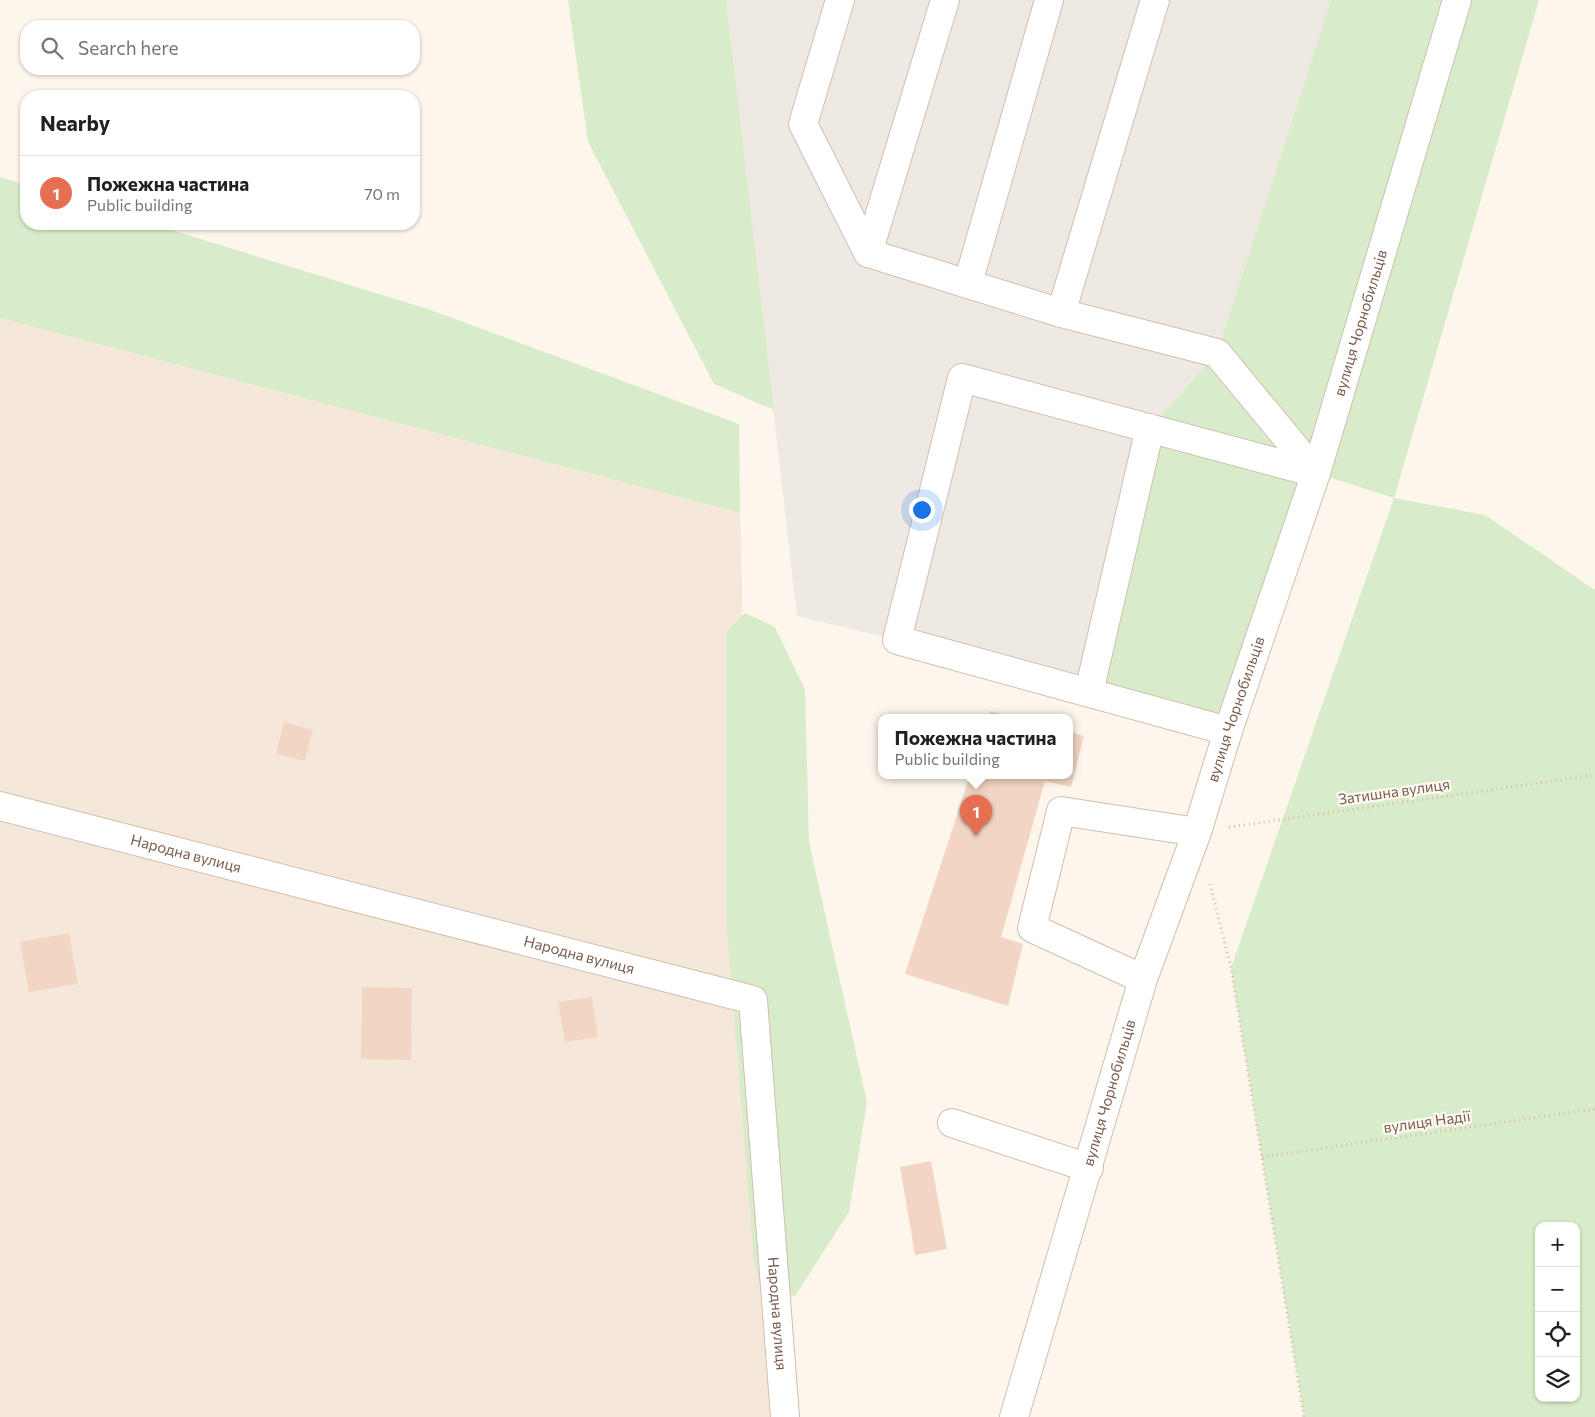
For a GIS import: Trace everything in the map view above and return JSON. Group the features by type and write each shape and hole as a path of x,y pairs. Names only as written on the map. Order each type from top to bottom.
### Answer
{"street":[{"path":"840,0 803,124 868,253 1061,313 1217,353 1316,474"},
{"path":"868,253 945,0"},
{"path":"968,283 1049,0"},
{"path":"1061,313 1155,0"},
{"name":"вулиця Чорнобильців","path":"1014,1417 1143,979 1197,832 1228,730 1316,474 1457,0"},
{"path":"1228,730 897,640 962,378 1316,474"},
{"path":"1089,692 1150,428"},
{"name":"Народна вулиця","path":"0,806 753,1000 785,1417"},
{"path":"1143,979 1032,928 1061,811 1197,832"},
{"path":"952,1123 1088,1168"}],"path":[{"name":"Затишна вулиця","path":"1197,832 1595,775"},
{"path":"1209,881 1231,968 1304,1417"},
{"name":"вулиця Надії","path":"1262,1157 1595,1109"}],"shaded area":[{"path":"726,0 1331,0 1217,353 1089,692 897,640 797,616"},
{"path":"0,318 740,513 753,1000 785,1417 0,1417"}],"green space":[{"path":"568,0 726,0 774,410 714,384 588,142"},
{"path":"1331,0 1448,0 1228,731 1089,692 1150,428 1217,353"},
{"path":"1457,0 1539,0 1394,498 1316,473"},
{"path":"0,177 20,183 20,230 171,230 428,309 739,424 740,513 0,318"},
{"path":"1394,498 1485,515 1595,590 1595,1417 1304,1417 1231,968"},
{"path":"745,613 775,627 805,690 809,842 867,1102 849,1212 795,1296 762,1292 754,1262 726,916 726,632"}],"building":[{"path":"990,711 1000,714 989,714"},
{"path":"284,722 313,730 305,761 276,754"},
{"path":"1073,733 1084,736 1071,787 1045,781 1001,937 1023,944 1008,1006 905,974 969,779 1073,779"},
{"path":"69,933 78,984 29,992 20,942"},
{"path":"362,987 412,988 411,1060 361,1059"},
{"path":"592,997 598,1037 565,1042 558,1002"},
{"path":"931,1161 947,1249 915,1255 900,1167"}],"place":[{"name":"Пожежна частина","path":"976,836"}]}
